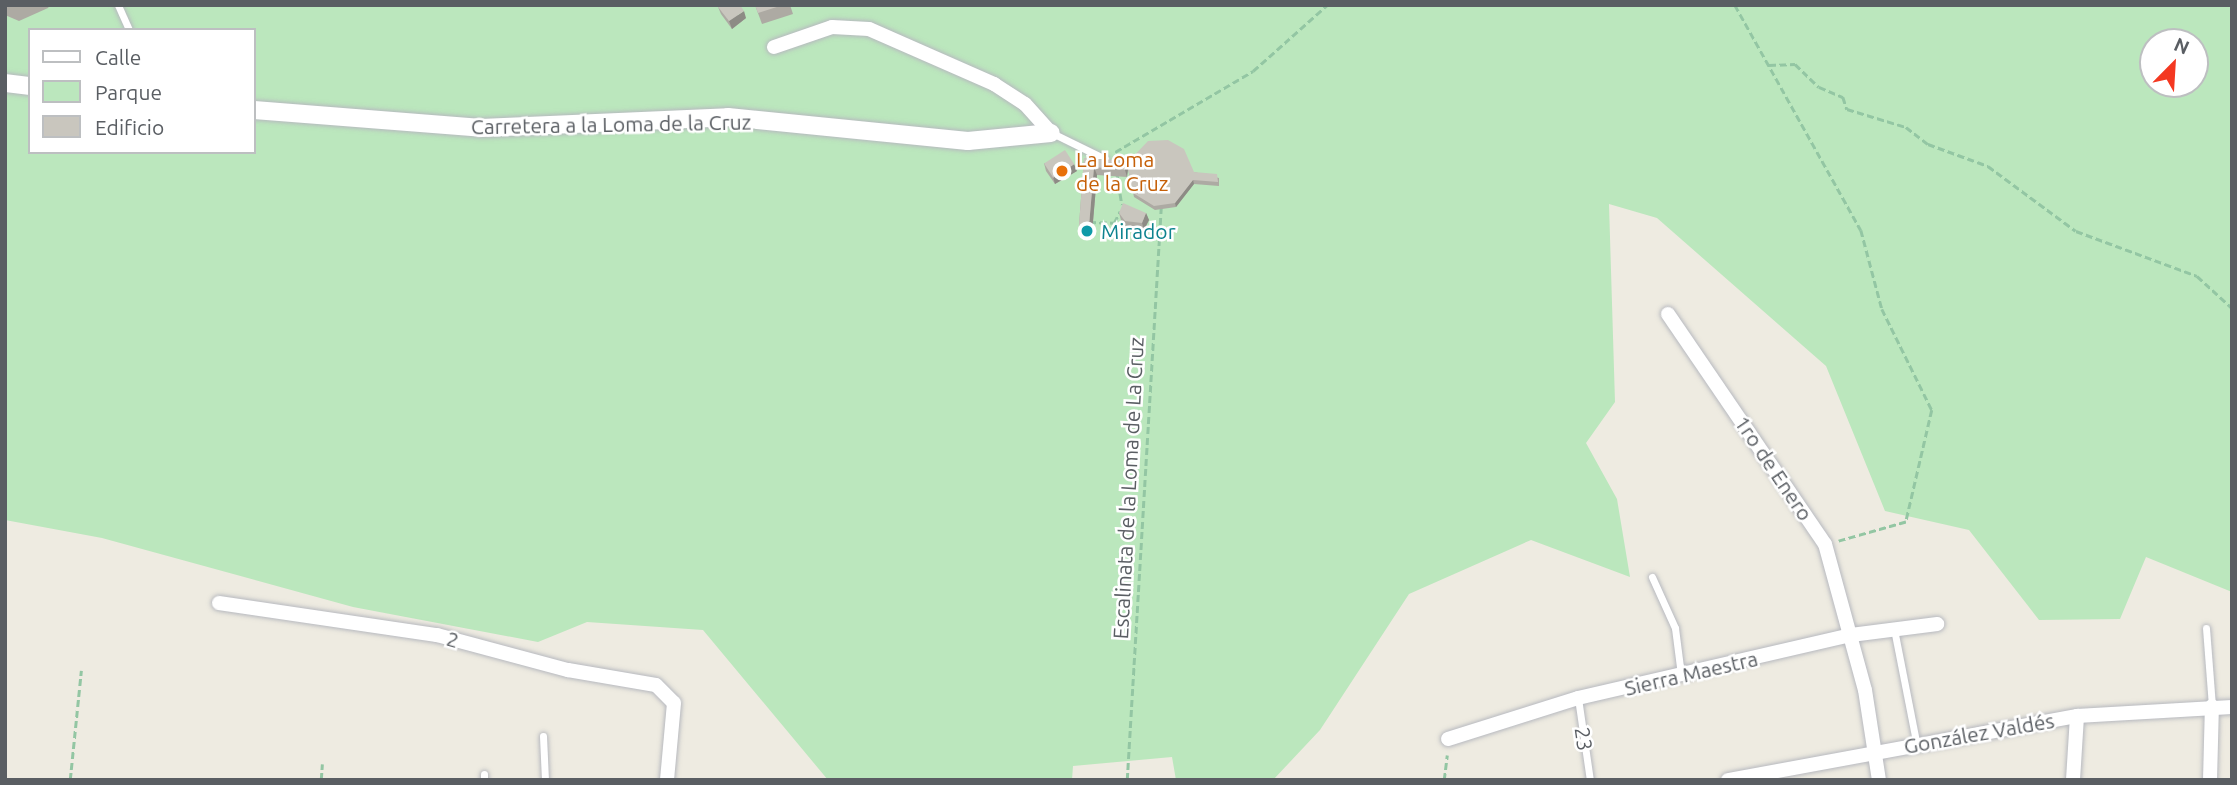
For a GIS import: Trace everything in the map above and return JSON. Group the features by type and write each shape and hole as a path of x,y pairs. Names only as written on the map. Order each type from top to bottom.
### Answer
{"street":[{"path":"774,47 832,27 869,29 993,84 1025,104 1051,133"},
{"path":"5,83 28,86"},
{"name":"Carretera a la Loma de la Cruz","path":"256,110 481,128 727,117 968,141 1051,133"},
{"name":"1ro de Enero","path":"1668,314 1825,544 1851,635 1878,780"},
{"name":"2","path":"219,603 438,635 568,670 656,685 674,704 667,780"},
{"name":"Sierra Maestra","path":"1448,739 1578,698 1851,635 1937,624"},
{"path":"2210,780 2212,706"},
{"name":"González Valdés","path":"1728,780 1872,753 1916,741 2077,716 2232,706"},
{"path":"2073,780 2077,716"}],"lane":[{"path":"118,5 128,28"},
{"path":"1051,133 1105,159"},
{"path":"1652,578 1675,628 1681,675"},
{"path":"1894,628 1916,741"},
{"path":"2206,628 2212,706"},
{"name":"23","path":"1578,698 1590,780"},
{"path":"543,736 545,780"}],"path":[{"path":"1105,159 1253,71 1327,5"},
{"path":"1735,5 1861,230 1882,309 1932,410 1906,522 1825,544"},
{"path":"1769,65 1795,64 1819,87 1843,97 1847,109 1906,127 1928,144 1988,166 2076,231 2197,276 2232,308"},
{"path":"1104,172 1127,174"},
{"path":"1088,222 1114,223 1123,204 1116,173"},
{"name":"Escalinata de la Loma de La Cruz","path":"1127,780 1161,198"},
{"path":"1087,231 1089,214"},
{"path":"69,780 81,671"},
{"path":"1444,780 1448,739"},
{"path":"321,780 322,764"}],"green space":[{"path":"5,5 2232,5 2232,592 2146,557 2120,619 2039,620 1969,530 1885,511 1826,366 1657,218 1609,204 1615,402 1586,443 1617,499 1630,577 1531,540 1409,594 1320,730 1273,780 1176,780 1172,757 1073,766 1072,780 828,780 703,630 587,622 538,642 353,607 102,538 5,520"}],"building":[{"path":"740,5 744,11 729,21 718,7"},
{"path":"755,5 783,5 758,13"},
{"path":"1168,140 1184,149 1194,172 1217,174 1218,182 1193,180 1175,203 1154,206 1133,193 1127,163 1148,141"},
{"path":"1065,150 1074,164 1053,178 1044,164"},
{"path":"1084,158 1125,161 1125,170 1094,167 1089,226 1079,225"},
{"path":"1123,203 1146,213 1142,223 1125,221 1119,213"}],"place":[{"name":"La Loma de la Cruz","path":"1062,171"},
{"name":"Mirador","path":"1087,231"}]}
